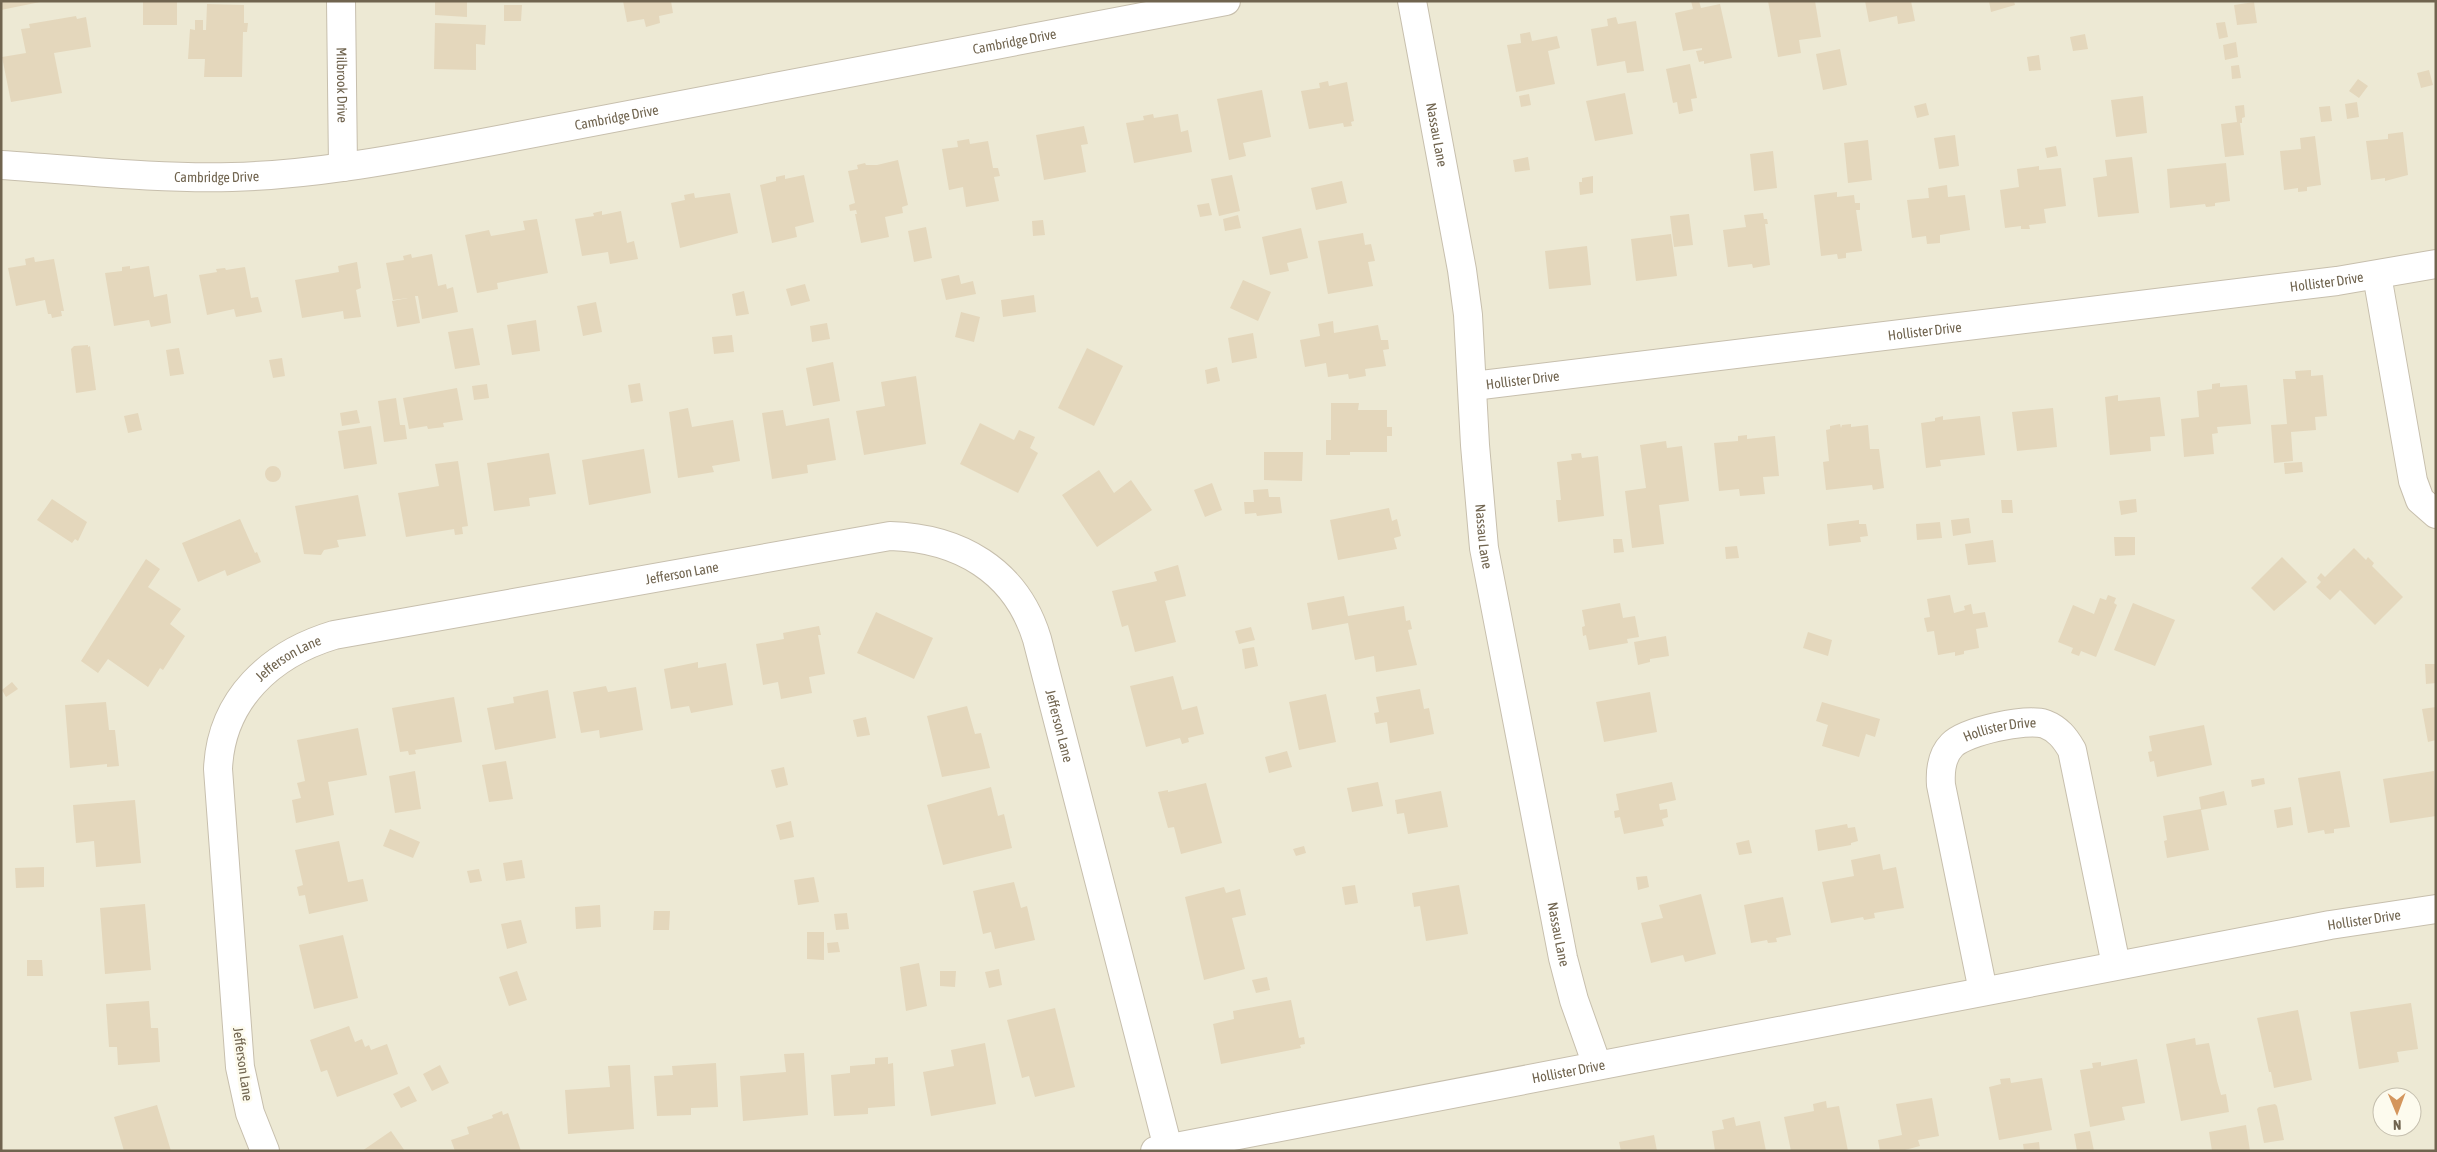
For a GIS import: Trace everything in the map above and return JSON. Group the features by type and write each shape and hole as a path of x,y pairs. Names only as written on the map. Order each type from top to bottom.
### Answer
{"street":[{"name":"Milbrook Drive","path":"341,1 343,167"},
{"name":"Cambridge Drive","path":"1,165 189,177 264,175 343,167 461,148 1226,1"},
{"name":"Nassau Lane","path":"1412,1 1462,270 1468,315 1480,506 1489,577 1563,958 1574,1000 1597,1066"},
{"name":"Hollister Drive","path":"1473,386 2377,275 2436,264"},
{"name":"Hollister Drive","path":"2377,275 2413,481 2420,500 2436,514"},
{"name":"Jefferson Lane","path":"265,1151 250,1113 240,1066 218,769 221,742 227,723 236,704 254,681 292,651 334,635 890,536 932,540 970,555 1000,578 1016,596 1028,615 1037,639 1161,1150"},
{"name":"Hollister Drive","path":"1983,991 1941,785 1941,767 1949,749 1965,736 2024,723 2040,723 2050,726 2064,738 2072,750 2116,965"},
{"name":"Hollister Drive","path":"1161,1150 2116,965 2330,925 2436,909"}],"shaded area":[{"path":"1,1 2436,1 2436,1151 1,1151"}],"building":[{"path":"1,1 40,1 40,2 1,10"},
{"path":"143,1 177,1 177,25 143,25"},
{"path":"623,1 671,1 673,13 659,16 660,23 646,27 644,19 627,22"},
{"path":"1691,1 1699,1 1701,8 1720,4 1732,58 1704,64 1704,61 1699,62 1696,51 1702,50 1702,48 1683,51 1675,13 1693,9"},
{"path":"1768,1 1815,1 1821,37 1799,40 1801,53 1778,57"},
{"path":"1865,1 1911,1 1915,21 1898,24 1897,16 1869,22"},
{"path":"1989,1 2014,1 2015,5 1991,12"},
{"path":"435,2 467,2 467,17 435,15"},
{"path":"2254,2 2257,23 2237,25 2234,5"},
{"path":"207,4 244,5 244,23 248,23 247,32 243,32 242,77 204,77 205,59 188,59 190,29 195,30 195,20 203,20 203,30 206,30"},
{"path":"504,5 522,5 521,21 504,21"},
{"path":"76,16 77,19 86,17 91,47 54,53 62,93 11,102 2,57 26,53 21,29 30,28 29,24"},
{"path":"1616,17 1618,24 1636,21 1644,71 1627,73 1625,61 1597,66 1591,29 1608,26 1607,19"},
{"path":"2225,22 2228,37 2219,39 2216,23"},
{"path":"435,23 486,25 485,45 476,44 476,70 434,69"},
{"path":"1530,32 1532,41 1557,36 1560,48 1548,51 1555,84 1516,92 1507,45 1521,43 1520,34"},
{"path":"2085,34 2088,49 2073,51 2070,37"},
{"path":"2236,42 2238,57 2225,60 2223,45"},
{"path":"1840,49 1847,85 1823,90 1816,54"},
{"path":"2039,55 2041,70 2029,71 2027,57"},
{"path":"1690,64 1697,98 1691,99 1693,111 1679,114 1677,102 1673,103 1666,69"},
{"path":"2239,65 2241,78 2232,79 2231,66"},
{"path":"2429,70 2433,85 2421,88 2417,73"},
{"path":"2358,79 2368,86 2359,98 2349,91"},
{"path":"1328,81 1329,86 1347,82 1354,121 1351,122 1352,126 1344,127 1343,123 1309,129 1301,91 1320,88 1319,83"},
{"path":"1262,90 1271,137 1243,143 1246,156 1229,160 1217,99"},
{"path":"1625,93 1633,134 1595,141 1586,101"},
{"path":"1529,94 1531,105 1521,107 1519,96"},
{"path":"2143,96 2147,133 2116,137 2111,100"},
{"path":"2357,102 2359,117 2347,119 2345,104"},
{"path":"1926,103 1929,115 1917,118 1914,106"},
{"path":"2244,105 2245,117 2242,118 2242,123 2240,123 2244,155 2225,157 2221,124 2237,122 2235,106"},
{"path":"2330,106 2332,121 2321,122 2319,107"},
{"path":"1153,114 1154,118 1178,114 1181,132 1188,130 1192,152 1134,163 1126,123 1144,120 1143,116"},
{"path":"1084,126 1088,144 1081,145 1086,172 1044,180 1036,135"},
{"path":"2403,132 2408,175 2385,181 2385,178 2371,180 2366,141 2388,139 2388,134"},
{"path":"1955,135 1959,166 1939,169 1934,138"},
{"path":"2315,136 2321,185 2307,187 2307,191 2298,192 2298,188 2284,190 2280,151 2301,149 2300,138"},
{"path":"969,139 970,144 988,141 993,168 998,168 1000,176 994,177 999,201 966,207 963,187 949,190 942,149 958,147 957,141"},
{"path":"1868,140 1872,180 1848,183 1844,143"},
{"path":"2056,146 2058,156 2047,158 2045,148"},
{"path":"1773,151 1777,188 1754,191 1750,154"},
{"path":"1528,157 1530,170 1515,172 1513,160"},
{"path":"2132,157 2139,213 2098,217 2093,178 2107,176 2105,160"},
{"path":"898,160 908,205 902,207 903,213 885,217 889,237 861,243 855,214 857,214 856,210 850,211 849,205 855,203 848,171 858,169 857,165 865,163 866,165 877,165"},
{"path":"2226,163 2230,201 2215,203 2215,206 2206,207 2205,204 2170,208 2167,169"},
{"path":"2039,166 2039,170 2061,168 2066,206 2044,209 2046,223 2029,225 2030,229 2021,229 2021,226 2005,228 2000,190 2019,187 2017,169"},
{"path":"785,175 785,179 804,175 814,222 795,227 797,237 772,243 760,185 776,181 776,177"},
{"path":"1232,175 1240,211 1219,216 1211,179"},
{"path":"1593,176 1593,193 1580,195 1579,182 1582,182 1582,178"},
{"path":"1342,181 1347,203 1316,210 1311,188"},
{"path":"1947,185 1948,197 1965,195 1970,230 1940,235 1940,243 1927,244 1926,236 1912,238 1907,200 1929,198 1928,188"},
{"path":"1837,192 1837,197 1854,195 1855,203 1860,203 1860,210 1856,210 1862,251 1846,253 1846,258 1838,259 1837,254 1821,256 1814,195"},
{"path":"694,193 695,198 730,193 738,233 680,248 671,203 685,200 684,195"},
{"path":"1209,203 1212,215 1200,217 1197,205"},
{"path":"602,211 602,215 621,211 627,243 634,241 638,259 610,264 608,252 582,256 575,219 594,216 593,213"},
{"path":"1763,213 1764,219 1767,219 1768,224 1765,224 1770,265 1753,268 1752,264 1728,267 1723,230 1746,227 1744,215"},
{"path":"1689,214 1693,245 1674,247 1670,216"},
{"path":"1238,215 1241,228 1225,231 1223,219"},
{"path":"537,219 548,273 497,283 498,289 477,293 465,235 489,230 491,236 525,230 523,221"},
{"path":"1043,220 1045,235 1033,236 1032,221"},
{"path":"926,227 932,258 914,262 908,231"},
{"path":"1301,228 1308,258 1287,263 1289,271 1270,275 1262,237"},
{"path":"1363,233 1365,245 1371,244 1375,261 1368,262 1373,286 1328,294 1318,241"},
{"path":"1671,234 1677,276 1636,281 1631,239"},
{"path":"1587,246 1591,285 1549,289 1545,251"},
{"path":"411,254 412,258 432,254 438,286 446,284 447,289 453,287 458,312 422,319 418,296 415,296 420,323 397,327 392,301 408,298 393,300 386,263 404,260 403,256"},
{"path":"34,257 35,262 54,259 64,311 61,311 62,316 52,318 51,314 48,314 45,300 16,306 8,268 26,265 25,259"},
{"path":"357,262 361,288 356,290 361,317 344,319 343,311 302,318 295,280 339,272 338,266"},
{"path":"130,266 130,269 149,266 154,297 167,294 171,323 151,327 149,320 114,326 105,273 122,271 122,267"},
{"path":"245,267 251,298 258,297 262,312 236,317 234,309 207,315 199,275 217,272 216,269 225,268 226,270"},
{"path":"959,275 961,284 973,281 976,294 946,300 941,279"},
{"path":"1243,280 1271,292 1258,321 1230,308"},
{"path":"805,284 810,301 791,306 786,289"},
{"path":"744,291 749,314 736,316 732,294"},
{"path":"1034,295 1036,312 1003,317 1001,300"},
{"path":"596,302 602,332 583,336 577,306"},
{"path":"961,312 980,317 974,342 955,337"},
{"path":"536,320 540,351 512,355 507,325"},
{"path":"1333,321 1334,333 1378,325 1381,340 1388,340 1389,349 1383,350 1386,366 1365,369 1366,376 1349,379 1348,374 1328,377 1326,363 1305,367 1300,340 1320,336 1318,324"},
{"path":"827,323 830,339 812,342 810,326"},
{"path":"473,328 480,365 455,369 448,332"},
{"path":"1253,333 1257,358 1232,363 1228,338"},
{"path":"732,335 734,352 714,354 712,337"},
{"path":"88,345 88,347 90,346 96,390 76,393 71,349 74,346"},
{"path":"179,348 184,374 170,376 166,350"},
{"path":"1087,348 1123,366 1094,426 1058,408"},
{"path":"282,358 285,376 273,378 269,360"},
{"path":"833,362 840,401 813,406 806,368"},
{"path":"1217,367 1220,381 1207,384 1205,370"},
{"path":"2311,370 2311,376 2323,375 2327,416 2315,417 2316,430 2291,432 2293,461 2274,463 2271,425 2287,424 2283,379 2296,379 2295,371"},
{"path":"916,376 926,444 864,455 856,411 885,406 881,382"},
{"path":"640,383 643,401 631,403 628,385"},
{"path":"2220,383 2220,387 2247,385 2251,424 2217,427 2218,433 2212,434 2214,454 2184,457 2181,419 2199,417 2197,391 2212,389 2212,384"},
{"path":"487,384 489,398 474,400 472,386"},
{"path":"457,388 463,420 443,423 444,427 428,429 427,426 409,429 403,398"},
{"path":"2118,395 2118,401 2160,397 2165,436 2150,437 2151,451 2110,455 2105,397"},
{"path":"396,398 400,425 405,425 407,439 384,442 378,401"},
{"path":"1331,403 1359,403 1358,410 1387,410 1387,427 1392,427 1392,436 1387,436 1387,452 1350,452 1350,455 1326,455 1326,440 1331,440"},
{"path":"688,408 692,427 733,420 740,461 712,466 714,472 678,478 669,412"},
{"path":"2053,408 2057,447 2017,451 2012,412"},
{"path":"357,410 360,423 342,426 340,413"},
{"path":"783,410 786,426 829,418 836,460 807,465 808,473 772,479 762,413"},
{"path":"138,413 142,430 128,433 124,416"},
{"path":"1943,416 1943,420 1980,416 1985,455 1940,460 1941,466 1926,468 1921,423 1935,421 1935,418"},
{"path":"980,423 1014,440 1019,430 1035,437 1030,448 1038,453 1018,493 960,464"},
{"path":"1840,424 1841,428 1842,425 1851,424 1851,427 1868,425 1870,449 1879,449 1884,488 1873,490 1872,485 1826,490 1823,462 1829,461 1826,430 1830,429 1830,426"},
{"path":"371,426 377,464 344,469 338,431"},
{"path":"1747,435 1747,439 1775,436 1779,476 1763,477 1765,494 1740,496 1739,489 1719,491 1714,443 1738,441 1738,436"},
{"path":"1666,441 1667,448 1682,446 1689,501 1659,505 1664,544 1632,548 1625,491 1646,488 1640,445"},
{"path":"644,449 651,493 589,505 582,460"},
{"path":"1264,452 1303,452 1302,481 1264,480"},
{"path":"549,453 556,494 529,498 530,506 494,511 487,463"},
{"path":"1581,453 1582,458 1598,456 1604,516 1558,522 1556,500 1561,500 1557,462 1572,460 1571,454"},
{"path":"458,461 468,526 462,527 463,534 455,535 454,529 406,537 398,493 439,486 435,464"},
{"path":"2302,462 2303,472 2285,474 2284,463"},
{"path":"270,466 276,466 281,471 279,480 270,482 265,477 265,471"},
{"path":"1099,470 1114,493 1131,480 1152,510 1097,547 1062,495"},
{"path":"1212,483 1222,510 1205,517 1194,490"},
{"path":"1268,489 1269,497 1280,497 1282,513 1257,516 1256,513 1245,514 1244,502 1254,502 1253,490"},
{"path":"358,495 366,536 337,540 339,547 324,550 321,555 304,554 295,506"},
{"path":"52,499 87,522 78,541 75,539 72,543 37,520"},
{"path":"2136,499 2137,512 2121,515 2119,501"},
{"path":"2001,500 2012,500 2013,513 2002,513"},
{"path":"1389,508 1392,521 1397,519 1401,536 1394,538 1397,549 1338,560 1330,520"},
{"path":"1969,518 1971,533 1953,536 1951,520"},
{"path":"240,519 261,562 227,576 225,570 198,582 182,543"},
{"path":"1859,520 1859,524 1866,524 1868,536 1860,537 1861,542 1829,546 1827,524"},
{"path":"1940,522 1942,538 1917,540 1916,524"},
{"path":"2114,537 2135,537 2135,555 2115,556"},
{"path":"1613,539 1622,539 1624,552 1614,553"},
{"path":"1993,540 1996,562 1968,565 1965,544"},
{"path":"1737,546 1739,558 1726,559 1725,547"},
{"path":"2354,548 2366,560 2368,557 2374,563 2372,566 2403,597 2375,625 2340,590 2330,600 2316,587 2321,582 2317,578 2321,573 2325,577"},
{"path":"2282,557 2307,582 2274,611 2251,588"},
{"path":"146,559 160,569 148,587 181,609 170,624 185,636 163,670 160,668 148,687 108,659 98,673 81,661"},
{"path":"1178,565 1186,596 1165,601 1176,642 1135,652 1128,625 1122,627 1112,591 1157,581 1154,572"},
{"path":"1950,595 1954,613 1965,610 1964,606 1971,604 1973,614 1985,612 1988,627 1976,629 1979,648 1964,651 1964,654 1955,656 1955,652 1938,655 1934,631 1927,632 1924,618 1930,617 1927,599"},
{"path":"2108,595 2116,598 2114,603 2117,605 2096,657 2081,651 2079,656 2071,653 2073,648 2058,642 2073,605 2094,614 2100,598 2106,600"},
{"path":"1344,596 1348,616 1404,606 1406,621 1410,620 1412,629 1408,630 1417,665 1376,672 1374,656 1355,660 1348,623 1312,630 1307,603"},
{"path":"1620,603 1623,618 1635,616 1639,637 1627,639 1628,643 1589,650 1586,635 1583,636 1582,627 1585,626 1582,610"},
{"path":"2133,603 2175,620 2155,666 2114,650"},
{"path":"876,612 933,638 914,679 857,653"},
{"path":"819,626 821,635 818,635 825,674 809,677 812,693 781,699 778,682 763,685 756,644 784,639 783,633"},
{"path":"1251,627 1255,640 1239,644 1235,631"},
{"path":"1808,632 1832,640 1828,656 1803,648"},
{"path":"1666,636 1669,656 1650,659 1650,662 1638,665 1634,642"},
{"path":"1254,647 1258,666 1245,669 1242,649"},
{"path":"698,662 698,668 726,663 733,705 691,713 689,706 671,709 664,669"},
{"path":"2425,664 2436,664 2436,683 2426,684"},
{"path":"1173,676 1182,710 1197,706 1204,734 1188,738 1189,742 1182,744 1180,738 1146,747 1130,686"},
{"path":"12,682 18,689 6,697 2,690"},
{"path":"606,686 608,692 636,687 643,730 600,738 599,730 581,733 573,692"},
{"path":"1420,689 1424,709 1429,708 1434,734 1390,743 1387,722 1376,724 1374,713 1379,712 1376,697"},
{"path":"548,690 556,738 495,750 487,708 514,703 513,697"},
{"path":"1650,692 1657,732 1604,742 1596,702"},
{"path":"1326,694 1336,742 1299,750 1289,702"},
{"path":"454,697 462,742 415,750 416,754 409,755 408,751 400,752 392,708"},
{"path":"106,702 109,730 115,730 119,766 107,767 107,764 70,768 65,705"},
{"path":"1822,702 1880,719 1875,737 1866,734 1859,757 1822,746 1828,725 1816,721"},
{"path":"967,706 975,734 981,733 990,768 942,777 927,716"},
{"path":"2436,707 2436,740 2428,742 2422,709"},
{"path":"866,717 870,735 857,737 853,720"},
{"path":"2204,725 2212,765 2157,777 2154,761 2150,762 2148,752 2152,751 2149,736"},
{"path":"358,728 367,775 328,782 334,815 296,823 292,800 301,798 297,783 305,781 297,740"},
{"path":"1287,751 1292,767 1269,773 1265,757"},
{"path":"506,761 513,799 489,802 482,765"},
{"path":"784,767 788,785 776,788 771,770"},
{"path":"415,771 421,809 395,813 389,776"},
{"path":"2340,771 2350,827 2334,829 2334,833 2325,834 2324,830 2308,833 2298,778"},
{"path":"2434,771 2436,816 2390,823 2383,779"},
{"path":"2264,778 2265,784 2252,787 2251,780"},
{"path":"1378,782 1383,806 1352,812 1347,788"},
{"path":"1672,782 1676,800 1659,804 1660,810 1667,809 1668,817 1662,819 1664,826 1624,834 1620,817 1615,818 1614,811 1619,810 1616,794"},
{"path":"1206,783 1222,843 1181,854 1174,827 1168,828 1158,792 1168,790 1168,792"},
{"path":"991,787 998,816 1004,814 1012,848 943,865 927,805"},
{"path":"1441,791 1448,827 1408,834 1404,813 1397,814 1395,800"},
{"path":"2224,791 2227,805 2201,810 2209,850 2167,858 2164,841 2167,840 2163,816 2201,809 2199,797"},
{"path":"135,800 141,863 96,867 94,841 76,843 73,805"},
{"path":"2291,807 2293,825 2277,828 2274,810"},
{"path":"791,821 794,837 780,840 776,825"},
{"path":"1847,824 1848,828 1855,827 1858,841 1851,843 1851,845 1818,851 1815,830"},
{"path":"390,829 420,842 413,858 383,846"},
{"path":"1749,840 1752,853 1739,855 1736,843"},
{"path":"339,841 348,882 363,879 368,901 309,914 305,895 299,896 297,887 303,885 295,850"},
{"path":"1304,846 1306,853 1296,856 1293,849"},
{"path":"1880,854 1883,870 1896,867 1904,908 1874,913 1875,918 1864,920 1863,917 1831,923 1822,882 1854,876 1851,860"},
{"path":"522,860 525,878 506,881 503,863"},
{"path":"44,867 44,887 16,888 15,868"},
{"path":"479,869 482,881 470,883 467,871"},
{"path":"1647,876 1649,887 1638,890 1636,877"},
{"path":"814,877 819,902 798,905 794,880"},
{"path":"1014,882 1021,908 1027,906 1035,940 995,949 991,932 983,934 973,891"},
{"path":"1355,885 1358,903 1345,905 1342,887"},
{"path":"1459,885 1468,934 1426,941 1420,906 1414,907 1412,893"},
{"path":"1224,887 1226,893 1240,889 1246,915 1232,918 1245,969 1204,980 1185,897"},
{"path":"1701,894 1716,954 1685,962 1683,955 1651,963 1641,923 1663,918 1659,905"},
{"path":"1783,897 1791,935 1776,938 1777,942 1768,943 1767,940 1751,943 1744,905"},
{"path":"145,904 151,970 105,974 100,908"},
{"path":"600,905 601,927 576,929 575,907"},
{"path":"654,911 670,911 669,930 653,930"},
{"path":"847,913 849,929 836,930 834,914"},
{"path":"521,920 527,943 507,949 501,924"},
{"path":"807,932 824,932 824,960 807,959"},
{"path":"343,935 358,998 314,1009 299,945"},
{"path":"838,942 840,952 828,953 827,943"},
{"path":"27,960 42,960 43,976 27,976"},
{"path":"919,963 927,1006 906,1011 900,967"},
{"path":"999,969 1002,985 989,988 985,972"},
{"path":"517,971 527,1000 509,1006 499,977"},
{"path":"940,971 956,971 955,987 940,986"},
{"path":"1267,977 1270,990 1256,993 1252,980"},
{"path":"1291,1000 1299,1038 1304,1037 1305,1044 1300,1045 1301,1048 1221,1064 1213,1024 1234,1019 1233,1011"},
{"path":"149,1001 151,1028 158,1028 160,1062 118,1065 117,1047 109,1047 106,1004"},
{"path":"2411,1003 2418,1049 2397,1052 2399,1062 2359,1069 2350,1012"},
{"path":"1055,1008 1075,1087 1035,1097 1029,1076 1022,1078 1007,1020"},
{"path":"2298,1010 2312,1080 2274,1088 2257,1018"},
{"path":"349,1026 355,1042 362,1039 365,1047 369,1045 371,1050 387,1044 398,1074 337,1097 327,1070 321,1072 310,1040"},
{"path":"2195,1038 2196,1045 2209,1043 2221,1095 2226,1094 2229,1112 2181,1121 2166,1044"},
{"path":"985,1043 996,1104 931,1116 923,1072 954,1066 951,1050"},
{"path":"804,1053 808,1115 743,1121 740,1076 786,1072 784,1054"},
{"path":"888,1057 888,1064 893,1063 895,1106 868,1108 868,1114 834,1116 831,1075 850,1073 850,1066 875,1064 875,1058"},
{"path":"2137,1059 2145,1103 2122,1107 2125,1120 2090,1127 2080,1070 2093,1068 2092,1063 2101,1062 2101,1066"},
{"path":"716,1063 718,1107 691,1108 691,1115 657,1116 654,1076 673,1075 672,1066"},
{"path":"440,1065 449,1083 432,1091 423,1074"},
{"path":"630,1065 634,1129 568,1134 565,1090 610,1087 608,1066"},
{"path":"2010,1078 2011,1083 2042,1078 2052,1130 1999,1140 1989,1087 2001,1084 2000,1079"},
{"path":"409,1086 417,1101 401,1108 393,1094"},
{"path":"1932,1098 1939,1136 1918,1140 1920,1146 1901,1151 1880,1151 1878,1140 1902,1135 1896,1104"},
{"path":"1826,1101 1827,1108 1839,1106 1848,1151 1791,1151 1784,1117 1814,1111 1813,1104"},
{"path":"2275,1104 2284,1140 2264,1143 2257,1109"},
{"path":"157,1105 171,1151 124,1151 114,1117"},
{"path":"502,1111 503,1115 508,1113 521,1151 455,1151 451,1140 469,1134 467,1127 493,1118 492,1115"},
{"path":"1734,1117 1736,1126 1760,1121 1766,1151 1715,1151 1712,1131 1724,1129 1722,1120"},
{"path":"2246,1125 2250,1151 2212,1151 2209,1132"},
{"path":"391,1131 405,1151 362,1151"},
{"path":"2090,1131 2094,1151 2077,1151 2074,1134"},
{"path":"1654,1135 1657,1151 1621,1151 1619,1142"},
{"path":"2039,1142 2040,1151 2024,1151 2023,1144"}]}
